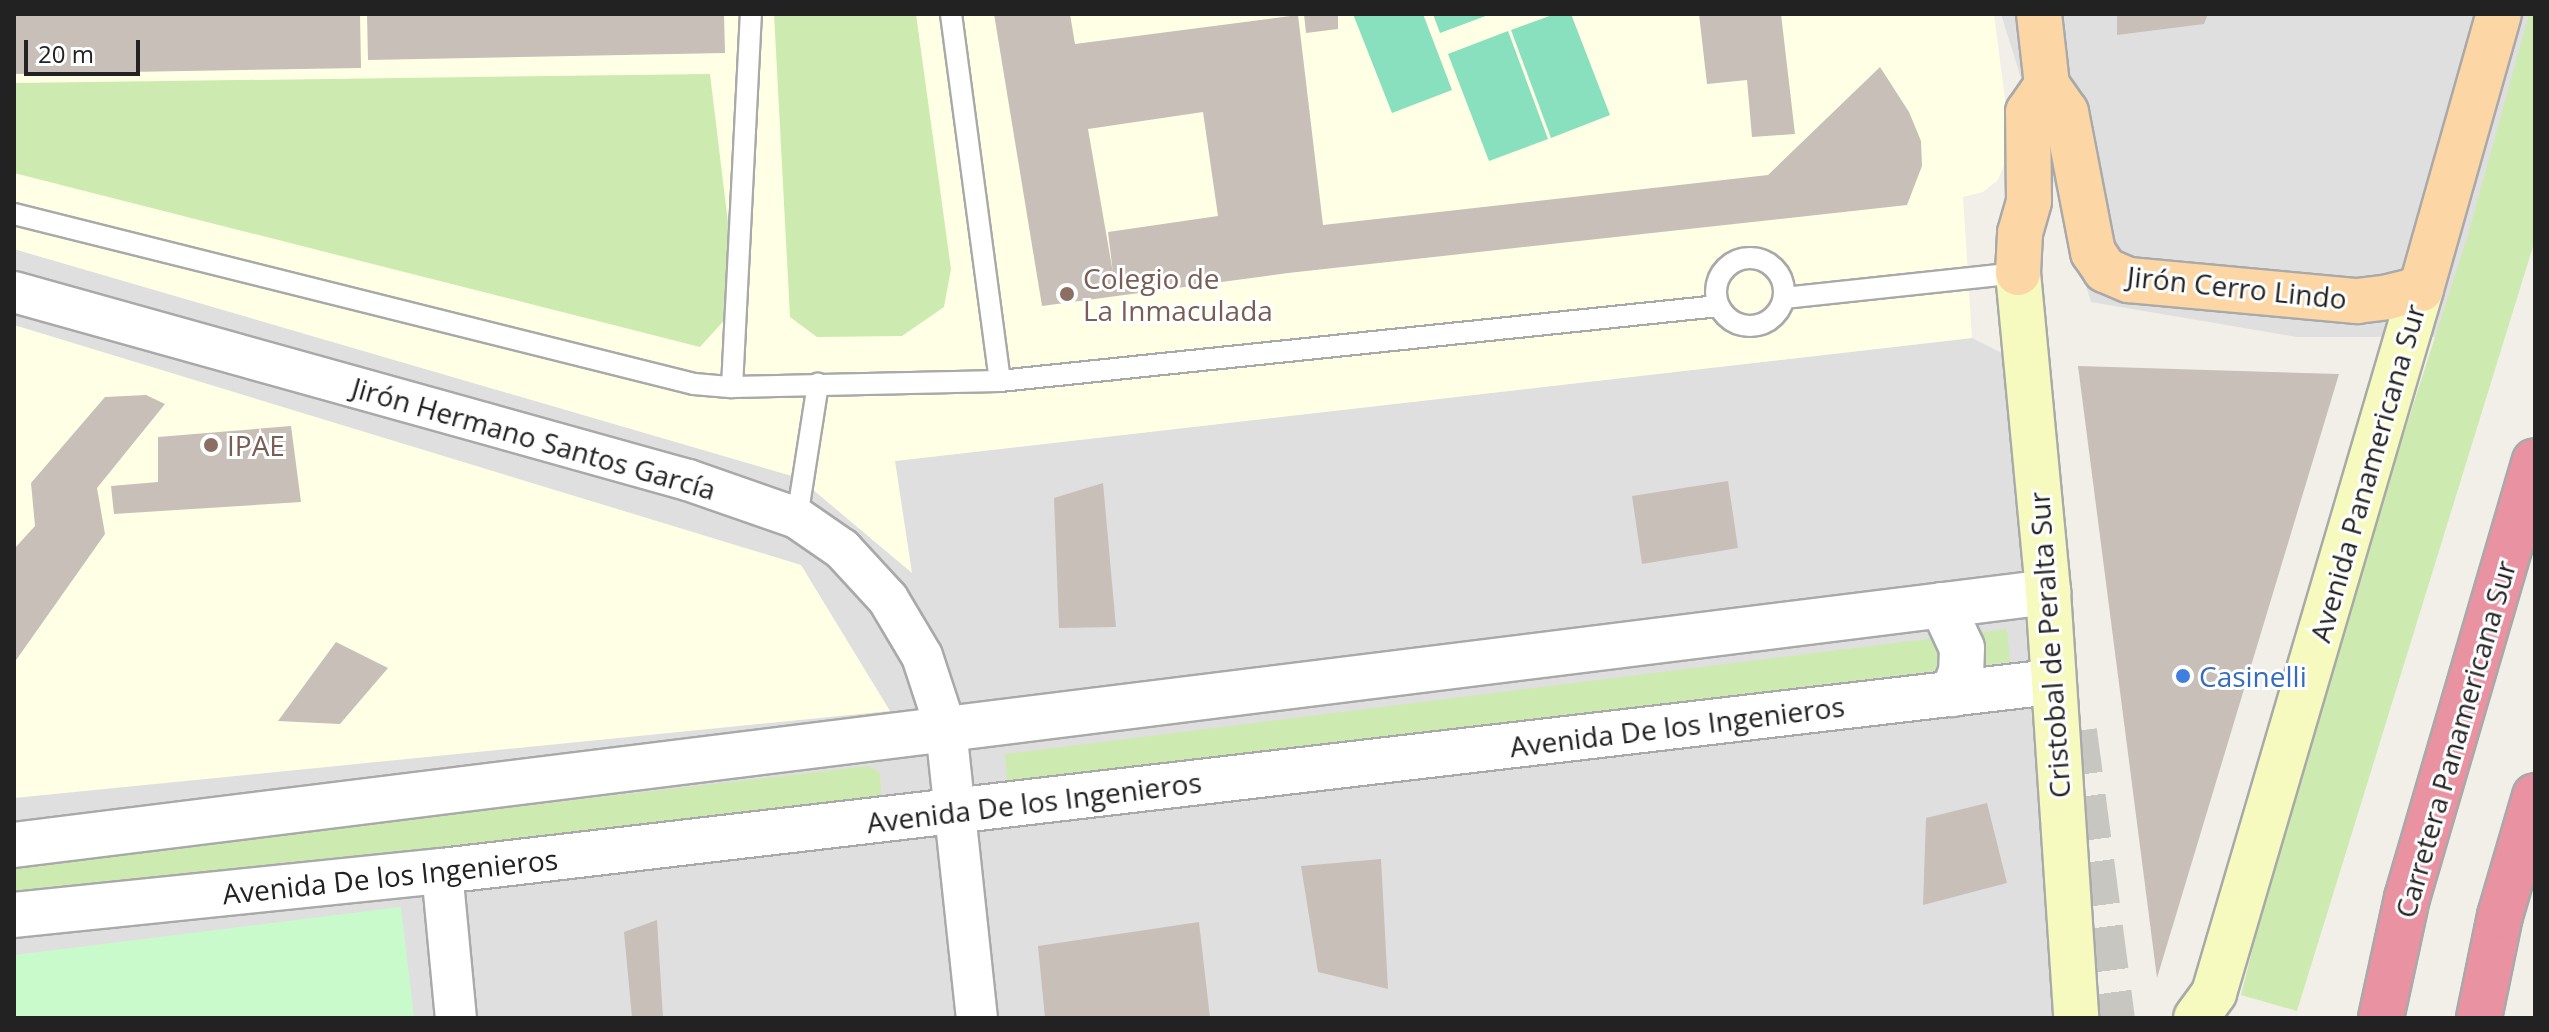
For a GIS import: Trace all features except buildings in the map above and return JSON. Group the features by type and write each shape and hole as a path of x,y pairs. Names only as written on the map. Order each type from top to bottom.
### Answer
{"highway":[{"name":"Carretera Panamericana Sur","path":"2381,1018 2407,898 2535,461"},
{"path":"2479,1018 2500,916 2535,796"},
{"path":"2500,916 2535,863"}],"main road":[{"path":"2018,273 2020,233 2029,201 2028,112 2047,85 2039,14"},
{"name":"Avenida Panamericana Sur","path":"2196,1018 2214,993 2499,14"},
{"name":"Jirón Cerro Lindo","path":"2047,85 2066,112 2093,252 2105,270 2129,280 2357,301 2421,289"},
{"name":"Cristobal de Peralta Sur","path":"2018,273 2048,592 2076,1018"}],"street":[{"name":"Jirón Hermano Santos García","path":"14,292 688,480 797,518 842,549 888,599 922,656 946,729 977,1018"},
{"path":"14,845 2048,592"},
{"path":"1942,605 1962,648 1961,672 1952,694"},
{"name":"Avenida De los Ingenieros","path":"14,915 442,871 2052,682"},
{"path":"442,871 456,1018"}],"lane":[{"path":"732,387 751,14"},
{"path":"951,14 1000,381"},
{"path":"14,214 694,384 732,387 1000,381 1718,306"},
{"path":"1745,258 1775,268 1784,298 1777,314 1762,324 1745,327 1729,320 1718,306 1720,275 1745,258"},
{"path":"1784,298 2018,273"},
{"path":"797,518 818,384"}],"shaded area":[{"name":"Colegio de La Inmaculada","path":"14,14 1994,14 2011,146 1998,180 1983,192 1963,197 1972,338 895,461 912,573 799,478 14,249"},
{"path":"2001,14 2535,14 2466,337 2297,337 2091,302"},
{"path":"14,249 799,478 911,571 894,461 1972,338 2052,378 2096,1018 14,1018"},
{"name":"IPAE","path":"14,325 801,565 890,711 14,798"}],"green space":[{"path":"774,14 916,14 951,269 944,307 902,336 817,337 790,317"},
{"path":"1353,14 1423,14 1452,90 1392,113"},
{"path":"1433,14 1491,14 1440,33"},
{"path":"1555,14 1571,14 1610,115 1551,138 1511,30"},
{"path":"2529,14 2535,14 2535,240 2297,1011 2241,995 2306,737 2468,235"},
{"path":"1508,31 1548,139 1489,161 1448,54"},
{"path":"710,74 738,305 700,347 14,173 14,83"},
{"path":"2007,629 2010,662 1007,782 1005,754"},
{"path":"869,766 880,773 881,795 872,803 14,902 14,865"},
{"path":"401,907 414,1018 14,1018 14,955"}],"tunnel":[{"path":"2075,731 2113,1018"}],"place":[{"name":"Colegio de La Inmaculada","path":"1067,294"},
{"name":"IPAE","path":"211,445"},
{"name":"Casinelli","path":"2183,676"}]}
